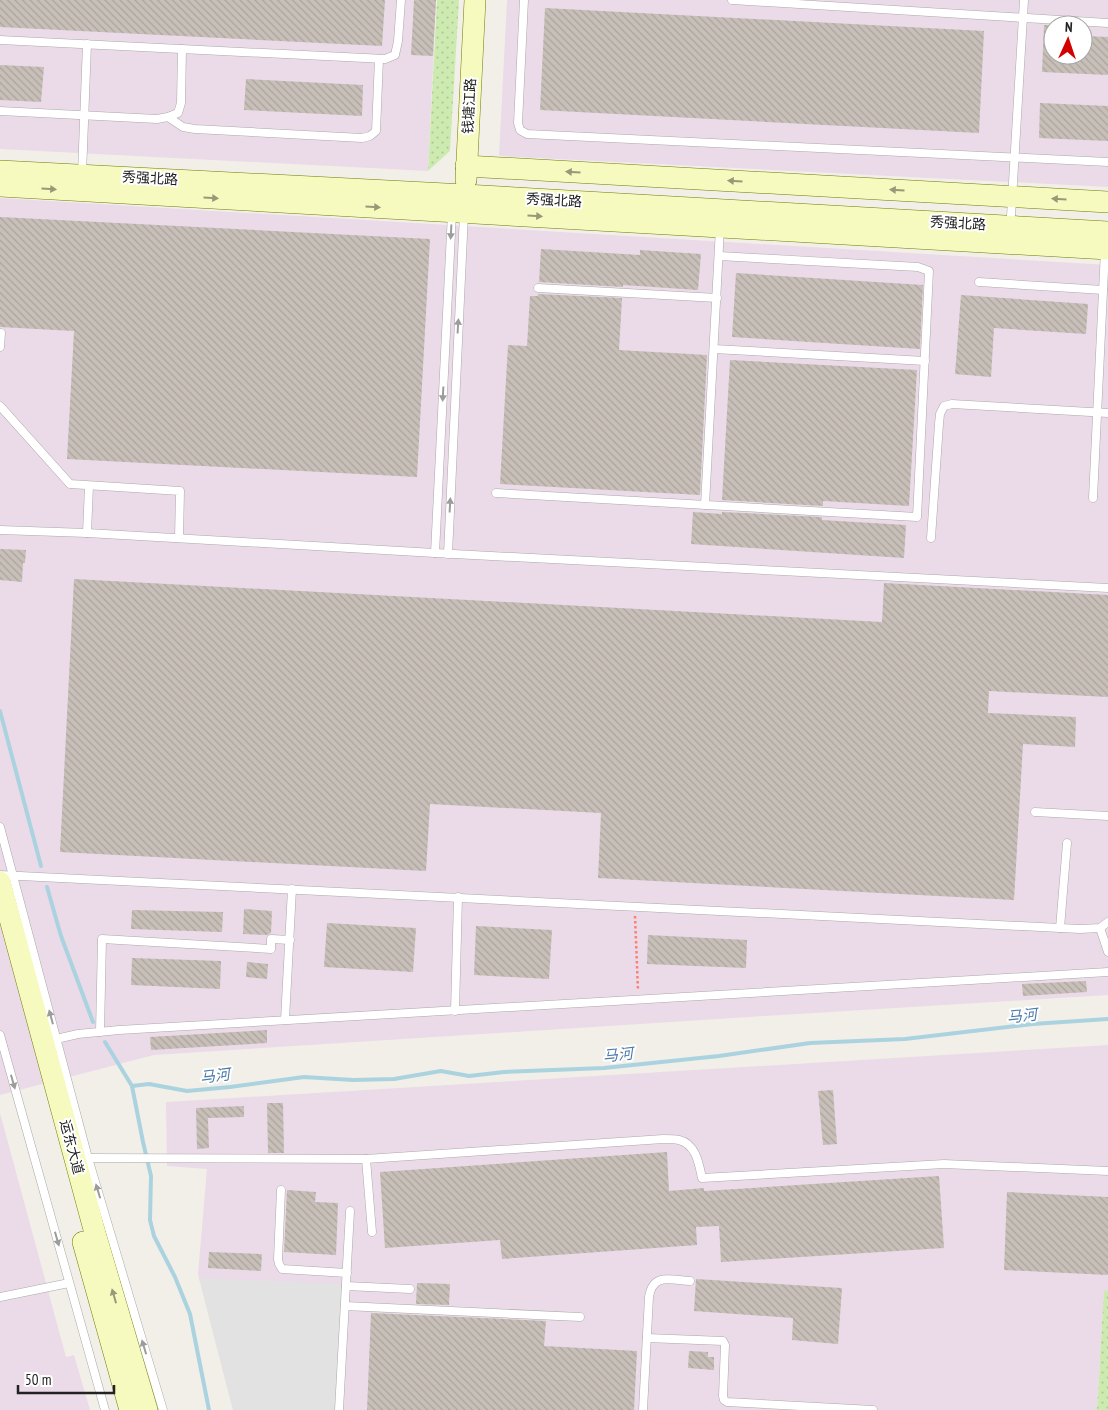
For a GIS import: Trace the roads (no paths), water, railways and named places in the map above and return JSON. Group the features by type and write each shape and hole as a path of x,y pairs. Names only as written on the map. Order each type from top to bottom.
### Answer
{"street":[{"name":"钱塘江路","path":"460,193 475,0"},
{"name":"秀强北路","path":"0,160 82,170 460,193 721,212 1107,229"},
{"name":"秀强北路","path":"0,171 82,170"},
{"path":"0,186 460,193 1012,206 1107,229"},
{"path":"460,193 721,212"},
{"name":"秀强北路","path":"721,212 1012,206"},
{"name":"运东大道","path":"6,879 93,1223 147,1410"},
{"name":"运东大道","path":"0,933 130,1410"}],"lane":[{"path":"0,40 385,59 395,55 399,34 401,0"},
{"path":"524,0 518,123 520,130 527,134 1108,162"},
{"path":"732,0 1108,23"},
{"path":"1012,206 1024,0"},
{"path":"82,170 87,44"},
{"path":"0,111 84,116 168,117 178,113 181,104 182,49"},
{"path":"168,117 183,127 195,129 362,138 370,136 376,131 379,59"},
{"path":"435,553 460,193"},
{"path":"448,554 460,193"},
{"path":"705,505 721,212"},
{"path":"1093,498 1103,290 1106,280 1107,229"},
{"path":"496,493 917,517 929,271 918,267 719,256"},
{"path":"979,282 1103,290"},
{"path":"538,288 717,298"},
{"path":"0,347 1,333"},
{"path":"714,349 925,361"},
{"path":"931,538 939,424 940,414 944,406 952,404 1108,413"},
{"path":"0,406 70,484 180,492 179,538"},
{"path":"87,533 89,486"},
{"path":"0,530 87,533 448,554 1108,588"},
{"path":"1035,812 1108,816"},
{"path":"0,827 6,879 56,1038 88,1158 163,1410"},
{"path":"1060,928 1067,843"},
{"path":"0,874 6,879 292,889 1080,929 1100,928 1108,922"},
{"path":"285,1020 292,889"},
{"path":"455,1011 458,898"},
{"path":"1100,928 1108,952"},
{"path":"100,1032 102,940 271,948 271,939 290,940"},
{"path":"56,1038 100,1032 285,1020 1108,972"},
{"path":"0,1035 4,1067 105,1410"},
{"path":"88,1158 366,1159 663,1139 680,1140 690,1146 697,1157 702,1178 944,1164 1108,1171"},
{"path":"366,1159 372,1232"},
{"path":"281,1190 278,1259 282,1269 347,1273"},
{"path":"340,1410 350,1211"},
{"path":"643,1410 650,1288 661,1279 690,1281"},
{"path":"0,1297 69,1283"},
{"path":"346,1286 410,1289"},
{"path":"345,1306 580,1317"},
{"path":"647,1338 723,1341 725,1345 723,1396 727,1402 873,1410"}],"waterway":[{"path":"0,711 41,866"},
{"path":"47,887 61,936 93,1022"},
{"name":"马河","path":"132,1086 149,1084 187,1091 304,1077 353,1080 394,1079 441,1071 469,1076 504,1072 604,1068 719,1056 810,1043 905,1039 1033,1024 1108,1019"},
{"path":"105,1042 132,1086 151,1176 150,1220 154,1236 175,1277 190,1314 209,1410"}]}
